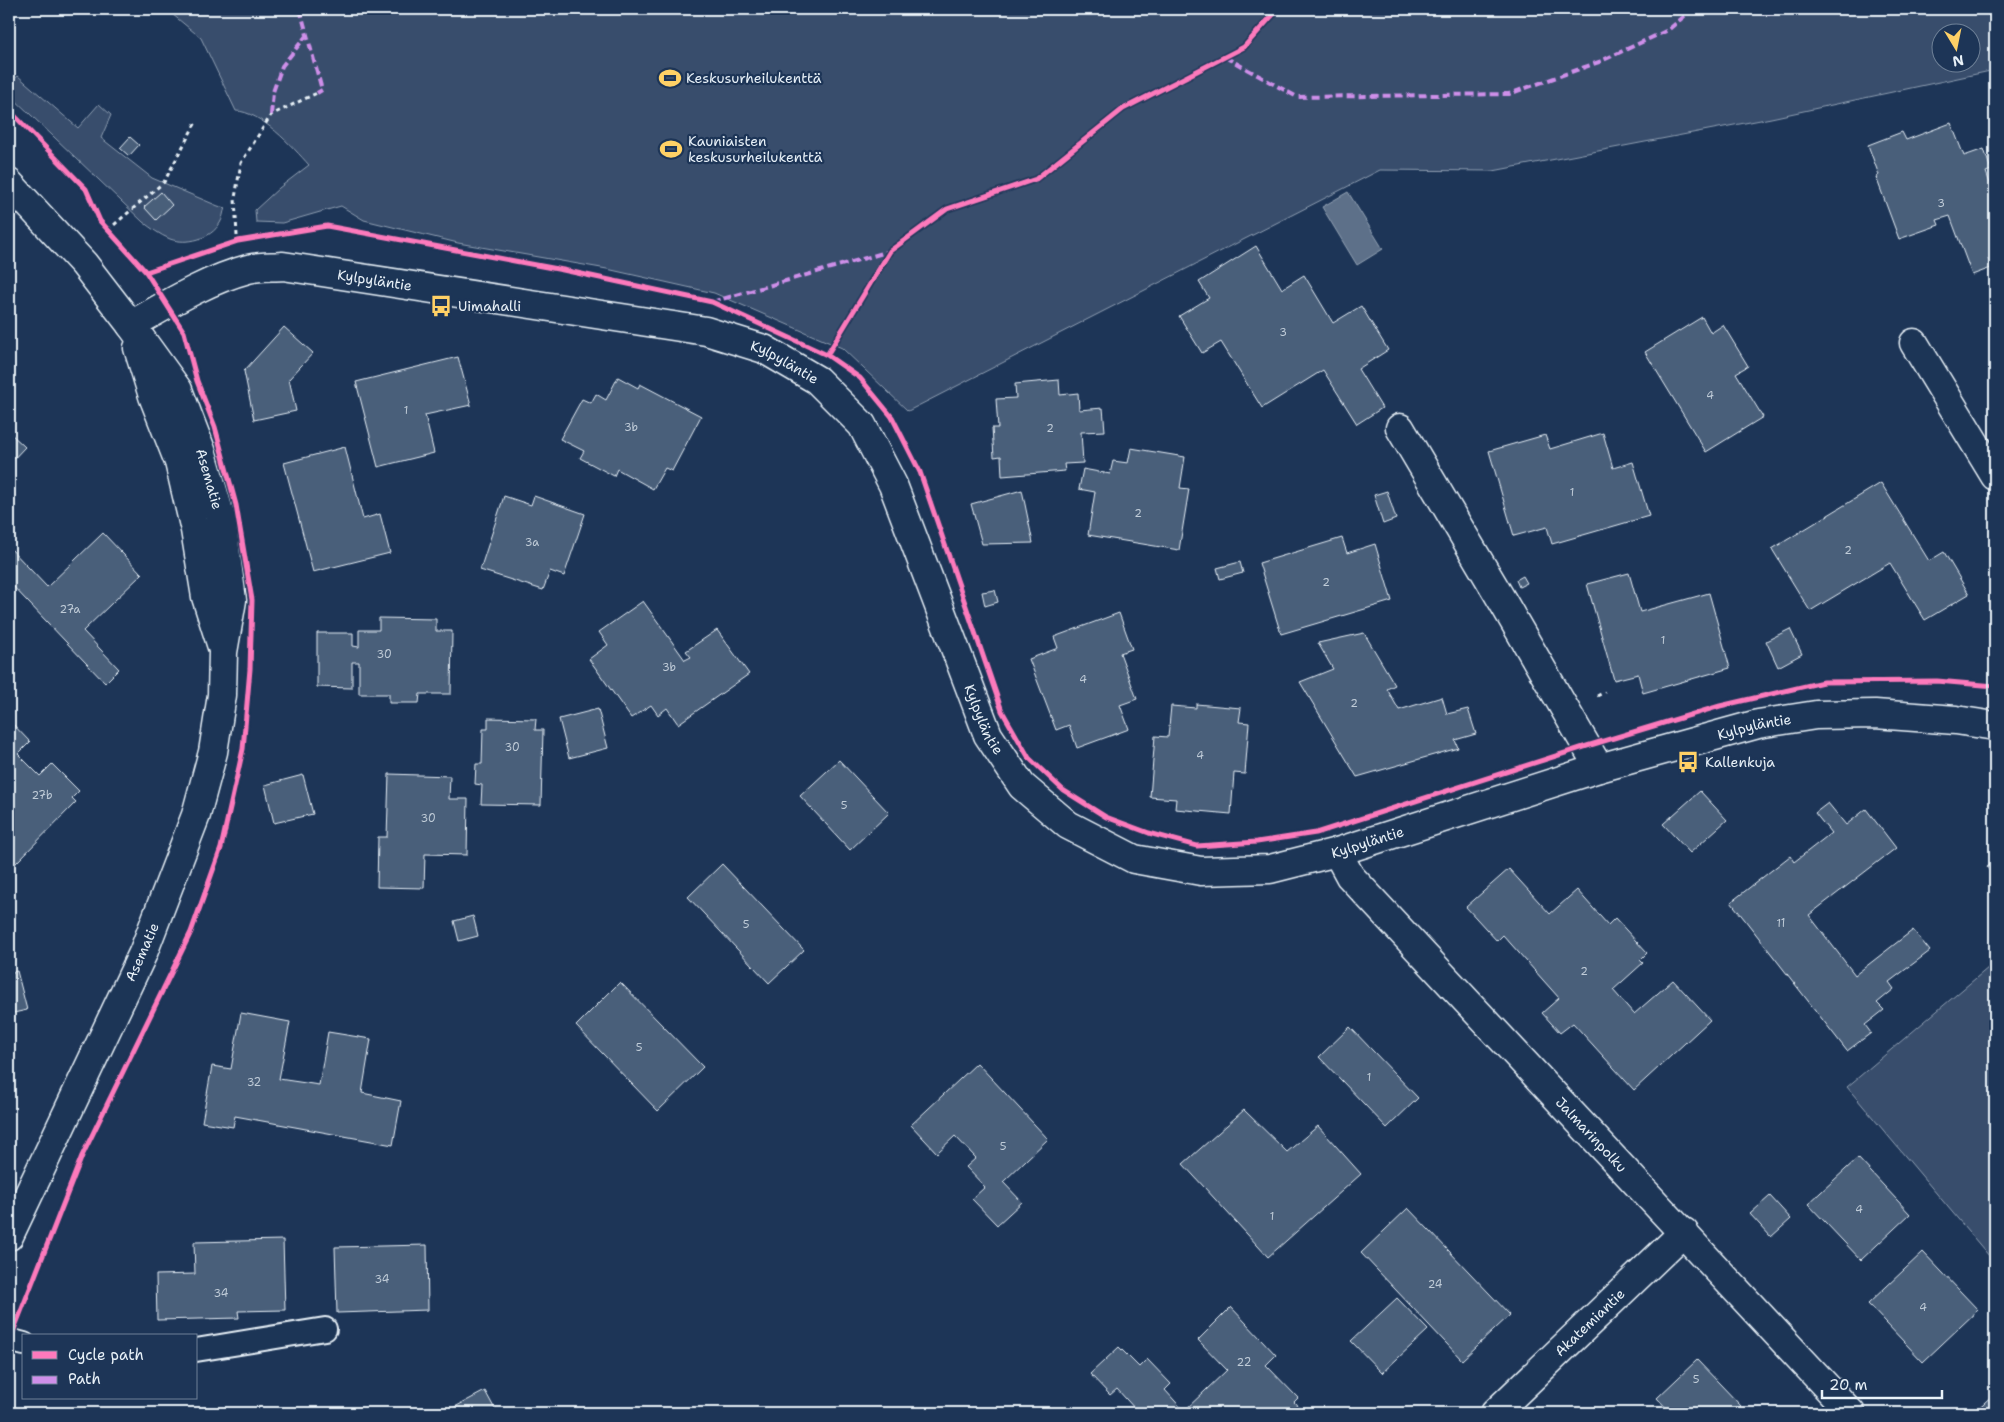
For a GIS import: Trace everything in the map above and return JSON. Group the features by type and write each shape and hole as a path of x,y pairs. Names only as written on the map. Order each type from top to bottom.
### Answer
{"street":[{"name":"Asematie","path":"9,183 84,264 131,325 153,396 180,462 195,530 206,597 223,652 222,695 213,752 196,815 177,867 143,953 9,1236"},
{"name":"Kylpyläntie","path":"131,325 222,277 250,268 283,266 706,331 764,349 817,380 862,425 893,485 988,735 1022,786 1068,825 1134,859 1201,871 1270,869 1337,852 1599,768 1743,728 1816,715 1875,714 1956,720 1995,726"},
{"path":"1914,343 1995,476"},
{"path":"1400,428 1599,768"},
{"name":"Jalmarinpolku","path":"1337,852 1350,876 1851,1413"},
{"name":"Akatemiantie","path":"1496,1413 1684,1232"}],"lane":[{"path":"198,1350 325,1329"},
{"path":"9,1340 22,1343"}],"path":[{"path":"238,241 235,225 235,198 241,163 271,114 317,93"},
{"path":"114,237 106,228 164,182 196,122"}],"shaded area":[{"path":"177,9 1995,9 1995,70 1771,118 1493,171 1380,170 908,411 842,348 714,293 607,269 458,243 364,220 341,206 282,223 256,222 255,210 279,188 309,165 276,131 255,117 236,111 201,38 172,14"},
{"path":"18,76 78,128 99,104 111,115 101,138 152,178 225,208 216,229 205,237 191,241 177,241 163,236 143,222 9,94 9,83"},
{"path":"1348,192 1383,249 1357,265 1322,207"},
{"path":"1995,962 1995,1263 1847,1087"}],"building":[{"path":"1951,123 1964,156 1984,149 1991,170 1986,172 1992,189 1995,188 1995,256 1988,259 1991,268 1972,275 1950,216 1937,220 1939,225 1899,239 1876,177 1879,175 1868,145 1902,132 1906,140"},
{"path":"130,137 139,145 129,156 120,148"},
{"path":"161,192 172,205 156,220 144,207"},
{"path":"1256,246 1282,289 1304,275 1333,323 1361,306 1388,350 1358,369 1382,408 1357,424 1323,370 1262,408 1221,342 1202,353 1179,316 1209,298 1199,282"},
{"path":"1702,317 1711,333 1723,325 1748,366 1736,373 1763,417 1706,452 1645,352"},
{"path":"284,327 313,353 289,379 296,411 254,420 244,371"},
{"path":"458,357 471,405 425,415 434,453 378,467 356,382"},
{"path":"618,377 638,388 640,384 701,416 672,471 665,468 653,489 617,469 614,476 580,458 584,451 560,439 582,399 591,403 596,394 606,400"},
{"path":"1059,380 1060,395 1078,393 1079,410 1103,408 1105,431 1081,432 1083,463 1064,464 1065,471 1002,476 1001,456 994,457 992,428 998,428 996,399 1016,398 1015,384"},
{"path":"9,432 25,447 9,464"},
{"path":"1603,433 1613,468 1633,462 1649,516 1552,544 1547,527 1514,536 1489,451 1545,435 1550,449"},
{"path":"345,447 363,519 380,514 390,553 313,572 284,463"},
{"path":"1131,448 1185,457 1180,488 1189,489 1179,550 1088,535 1095,492 1079,489 1083,469 1110,474 1113,461 1128,463"},
{"path":"1881,483 1929,561 1944,552 1969,594 1925,620 1890,563 1810,611 1772,549"},
{"path":"1022,490 1033,543 982,544 971,504"},
{"path":"1387,491 1396,519 1383,524 1374,495"},
{"path":"504,496 531,505 534,496 585,514 564,576 550,571 543,590 480,570"},
{"path":"103,533 142,574 83,631 119,669 105,683 9,582 9,547 47,587"},
{"path":"1342,538 1347,553 1375,544 1392,601 1281,634 1259,563"},
{"path":"1240,562 1243,573 1220,579 1217,568"},
{"path":"1629,573 1640,612 1709,593 1730,668 1643,693 1638,674 1614,680 1587,584"},
{"path":"1523,576 1527,583 1519,587 1516,580"},
{"path":"995,590 998,602 985,606 982,592"},
{"path":"643,601 685,660 691,657 686,651 717,630 749,674 678,724 667,708 658,715 651,705 631,718 589,659 608,645 599,632"},
{"path":"1119,613 1132,649 1120,653 1137,699 1120,705 1129,729 1077,748 1069,725 1056,730 1029,659 1058,648 1054,637"},
{"path":"379,618 436,619 436,631 452,631 451,694 420,694 419,703 389,703 389,694 359,694 359,662 352,662 352,688 317,687 317,633 353,633 353,646 359,647 359,630 379,630"},
{"path":"1790,629 1802,654 1778,667 1766,641"},
{"path":"1364,633 1395,685 1387,689 1399,710 1442,697 1447,714 1468,709 1476,734 1455,740 1458,748 1357,777 1300,682 1333,669 1318,643"},
{"path":"1196,704 1241,708 1239,722 1249,723 1245,774 1234,773 1231,814 1175,809 1176,799 1150,797 1155,736 1168,737 1171,706 1196,708"},
{"path":"598,709 608,748 569,758 559,719"},
{"path":"488,718 536,719 535,730 543,730 541,805 481,804 482,785 475,784 476,764 482,764 483,729 488,729"},
{"path":"9,720 30,742 18,754 40,776 52,764 79,791 72,798 76,802 15,864 9,861"},
{"path":"839,760 889,813 850,850 800,796"},
{"path":"389,774 450,776 449,799 468,799 467,855 425,854 424,888 377,887 378,837 387,837"},
{"path":"303,775 313,814 274,823 265,785"},
{"path":"1700,791 1727,820 1690,853 1663,824"},
{"path":"1828,803 1846,825 1866,809 1896,848 1809,915 1855,975 1913,930 1930,951 1889,982 1894,989 1877,1003 1884,1010 1865,1025 1871,1033 1847,1051 1731,902 1790,856 1794,862 1831,833 1815,813"},
{"path":"1995,862 1995,879 1987,867"},
{"path":"722,864 804,950 769,983 688,897"},
{"path":"1509,869 1550,914 1577,890 1608,925 1615,918 1647,953 1640,960 1643,963 1613,990 1634,1014 1673,980 1710,1020 1634,1090 1573,1023 1560,1033 1542,1013 1559,998 1503,935 1497,941 1466,907"},
{"path":"473,916 478,936 459,941 454,921"},
{"path":"17,971 27,1010 9,1014 9,973"},
{"path":"620,982 703,1067 658,1111 576,1026"},
{"path":"241,1013 290,1022 279,1079 319,1085 328,1032 371,1039 362,1093 401,1101 393,1145 235,1116 233,1127 202,1122 212,1066 231,1069"},
{"path":"1350,1027 1418,1098 1387,1128 1319,1057"},
{"path":"977,1063 1048,1139 1003,1182 1022,1202 997,1225 972,1199 985,1187 966,1167 976,1158 955,1136 937,1153 911,1125"},
{"path":"1244,1110 1287,1152 1318,1126 1361,1174 1268,1257 1183,1164"},
{"path":"1858,1158 1910,1214 1861,1260 1808,1204"},
{"path":"1770,1196 1791,1219 1771,1237 1750,1214"},
{"path":"1408,1208 1510,1315 1462,1360 1361,1253"},
{"path":"283,1240 285,1310 238,1311 239,1318 157,1320 156,1275 195,1274 194,1242"},
{"path":"427,1245 428,1310 337,1313 335,1247"},
{"path":"1923,1252 1978,1310 1923,1362 1868,1304"},
{"path":"1397,1298 1428,1330 1382,1373 1351,1341"},
{"path":"1231,1307 1276,1355 1266,1365 1298,1398 1294,1402 1304,1413 1134,1413 1136,1410 1117,1389 1110,1395 1090,1374 1119,1347 1139,1367 1147,1359 1171,1384 1165,1390 1184,1411 1227,1370 1198,1340"},
{"path":"1697,1360 1741,1406 1733,1413 1671,1413 1657,1398"},
{"path":"485,1391 497,1413 456,1413 453,1408"},
{"path":"1995,1393 1995,1413 1973,1413"}],"marked path":[{"path":"300,9 322,90 317,93"},
{"path":"1225,57 1297,97 1509,94 1599,62 1668,30 1693,9"},
{"path":"1744,9 1763,13 1806,9"},
{"path":"271,115 273,92 282,66 306,36"},
{"path":"712,302 890,251"}],"cycle path":[{"path":"827,355 890,251 947,209 1036,179 1123,109 1244,47 1278,9"},
{"path":"9,110 86,189 100,221 146,272 184,332 197,381 215,427 236,505 252,600 250,669 243,749 221,848 191,932 82,1156 9,1342"},
{"path":"146,272 238,241 327,226 563,270 712,302 827,355 860,378 892,417 920,472 1002,711 1029,758 1063,790 1106,817 1149,833 1197,846 1257,842 1316,833 1587,746 1720,706 1823,682 1937,681 1995,686"}],"place":[{"name":"Keskusurheilukenttä","path":"670,78"},
{"name":"Kauniaisten keskusurheilukenttä","path":"671,149"},
{"name":"Uimahalli","path":"441,306"},
{"name":"Kallenkuja","path":"1688,762"}]}
